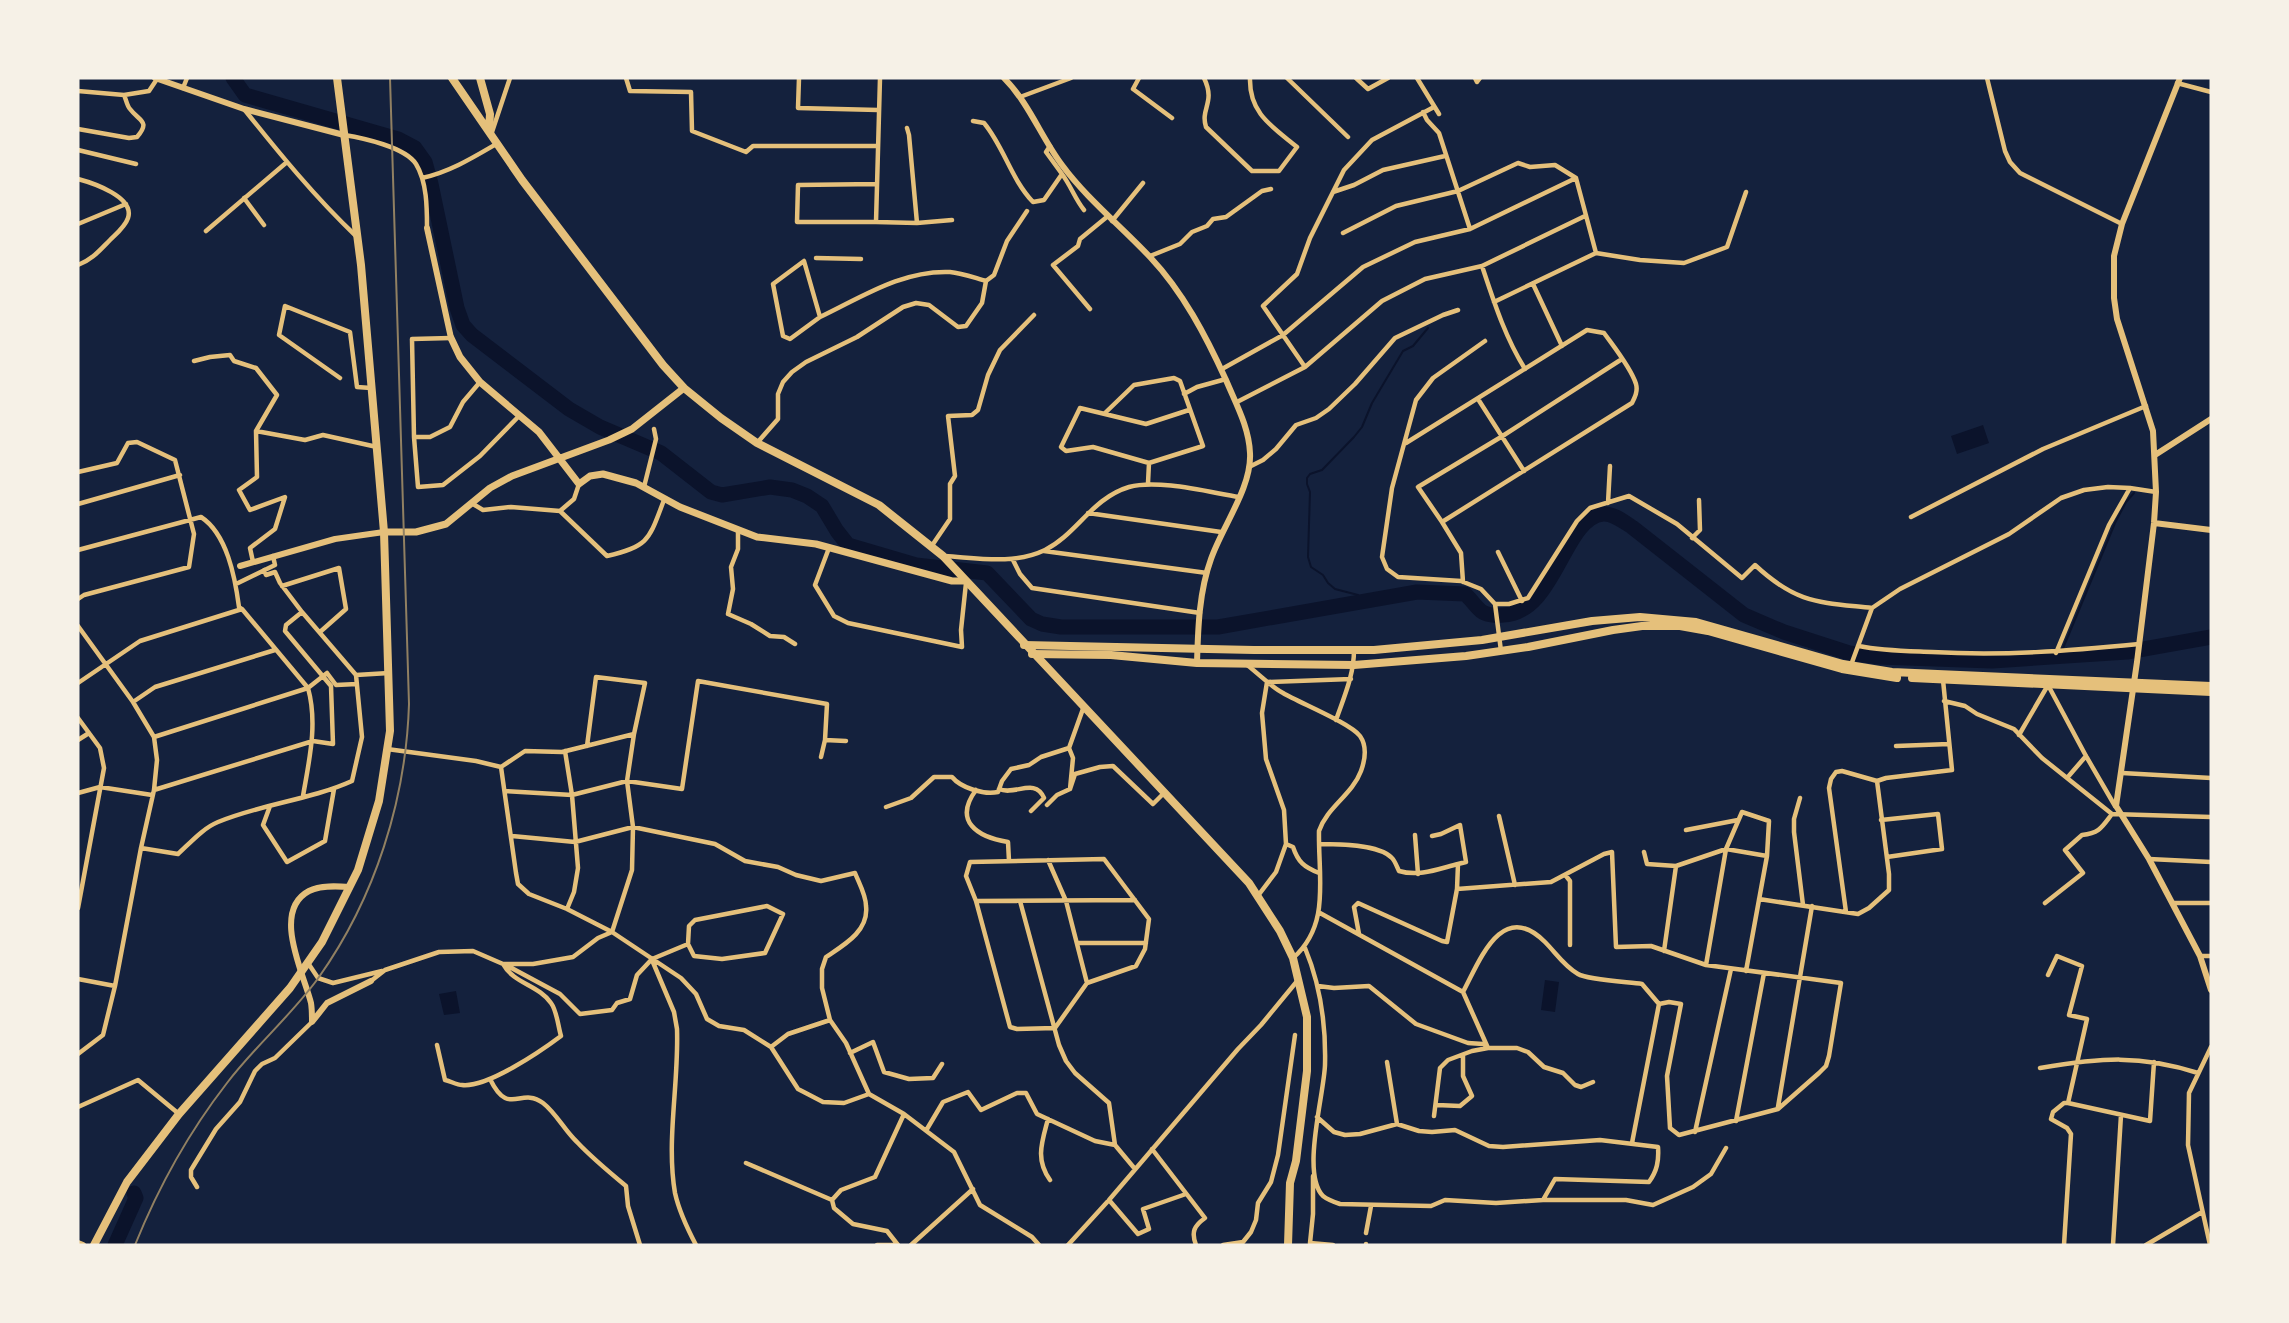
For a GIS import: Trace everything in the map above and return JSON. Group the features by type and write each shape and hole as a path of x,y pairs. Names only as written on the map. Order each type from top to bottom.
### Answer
{"highway":[{"path":"480,78 490,114 490,131"},
{"path":"455,80 529,189 663,365 684,388 757,443 879,506 943,556 1032,654 1084,706 1249,883 1280,931 1293,958 1307,1017 1307,1071 1296,1161 1290,1183 1288,1245"}],"main road":[{"path":"94,1245 127,1182 179,1114 290,988 322,942 358,870 379,801 390,731 384,532 361,265 337,78"},
{"path":"451,338 460,357 480,382 539,432 579,484 590,476 603,474 645,487 664,500 757,537 816,544 952,581 965,581"},
{"path":"384,532 416,532 446,524 490,488 513,476 632,429 684,388"},
{"path":"1024,645 1354,650 1413,647 1498,638 1592,621 1640,617 1682,620 1892,677 2048,685 2211,686"},
{"path":"1032,654 1112,656 1197,663 1354,665 1501,651 1642,626 1680,626 1851,665 1912,674 2211,692"}],"street":[{"path":"78,91 124,95 149,90 156,78 244,109 359,138 403,153 416,162 424,178 427,228 451,338 412,339 414,437 418,487 442,485 480,456 520,415"},
{"path":"183,88 187,78"},
{"path":"490,131 510,78"},
{"path":"626,78 630,91 691,92 692,131 746,152 753,146 878,146"},
{"path":"799,78 798,108 878,111"},
{"path":"876,222 880,78"},
{"path":"1004,78 1020,97 1062,165 1110,219 1150,256 1173,283 1222,369 1237,402 1247,434 1249,467 1239,497 1221,532 1207,573 1200,613 1197,663"},
{"path":"1020,97 1071,78"},
{"path":"1139,78 1133,89 1172,118"},
{"path":"1204,78 1210,98 1203,119 1206,127 1252,171 1280,171 1297,147"},
{"path":"1250,78 1255,107 1264,119 1305,152"},
{"path":"1287,78 1348,137"},
{"path":"1356,78 1368,89 1388,78"},
{"path":"1417,78 1439,114"},
{"path":"1475,78 1477,82 1480,78"},
{"path":"1987,78 2006,151 2010,162 2020,173 2122,224"},
{"path":"2045,903 2083,873 2065,850 2082,835 2092,835 2100,830 2116,811 2154,523 2156,492 2153,431 2116,319 2115,256 2122,224 2179,81 2211,92"},
{"path":"78,129 129,138 137,137 143,130 143,123 139,116 130,109 124,95"},
{"path":"1305,367 1263,306 1297,274 1310,238 1344,170 1372,140 1434,106"},
{"path":"244,109 287,162 356,236"},
{"path":"1423,112 1439,133 1470,229"},
{"path":"974,121 984,123 992,132 1015,178 1033,202 1044,200 1062,174"},
{"path":"907,128 916,223"},
{"path":"424,178 435,175 498,143"},
{"path":"1050,146 1046,152 1068,182 1076,201 1084,210"},
{"path":"78,150 136,164"},
{"path":"1333,192 1341,191 1383,170 1445,156"},
{"path":"206,231 287,162"},
{"path":"1343,233 1396,206 1458,191 1518,163 1530,167 1555,165 1576,178 1596,253"},
{"path":"1222,369 1282,335 1363,267 1415,242 1470,229 1576,178"},
{"path":"78,179 113,193 126,204 129,211 123,227 89,261 78,265"},
{"path":"1090,309 1053,265 1078,246 1080,239 1110,219 1143,183"},
{"path":"877,184 798,185 797,222 916,223 951,220"},
{"path":"1150,256 1180,244 1192,232 1207,226 1213,219 1226,217 1262,191 1271,189"},
{"path":"1494,302 1596,253 1640,260 1684,263 1726,247 1746,192"},
{"path":"244,198 264,225"},
{"path":"78,224 126,204"},
{"path":"757,443 778,419 778,394 783,382 799,367 857,337 903,307 916,303 929,305 958,327 966,326 982,303 986,281 993,275 1007,241 1027,211"},
{"path":"1237,402 1305,367 1382,301 1425,279 1482,266 1585,216"},
{"path":"816,258 861,259"},
{"path":"820,316 804,261 773,284 783,336 790,339 820,316 893,281 925,273 953,272 986,281"},
{"path":"1482,266 1512,348 1526,369"},
{"path":"1533,284 1563,346"},
{"path":"340,378 279,335 285,306 350,332 357,387 371,388"},
{"path":"1249,467 1263,460 1276,449 1296,425 1316,418 1329,409 1395,338 1435,318 1458,310"},
{"path":"931,547 950,519 950,484 955,476 948,416 972,415 978,410 988,375 1000,350 1034,315"},
{"path":"1406,442 1587,330 1604,333 1637,385 1632,403 1442,522"},
{"path":"1485,341 1432,378 1416,400 1392,488 1382,557 1387,569 1398,576 1463,582 1478,586 1495,607 1501,651"},
{"path":"194,361 230,355 234,360 256,368 277,395 256,431 257,477 238,490 250,510 285,497 275,529 250,548 253,562"},
{"path":"1463,582 1461,553 1418,487 1622,359"},
{"path":"1105,413 1134,385 1174,378 1180,381 1203,446 1149,463 1093,447 1066,451 1061,447 1080,408 1146,424 1190,410"},
{"path":"1184,394 1197,387 1226,379"},
{"path":"414,437 430,437 450,427 463,402 480,382"},
{"path":"1478,399 1524,471"},
{"path":"1911,517 2043,449 2146,406"},
{"path":"2155,455 2211,419"},
{"path":"645,487 656,439 654,429"},
{"path":"256,431 305,440 323,435 377,447"},
{"path":"78,472 117,463 128,443 137,442 175,460 194,534 189,567 84,595 78,599"},
{"path":"1148,483 1149,463"},
{"path":"1608,502 1610,466"},
{"path":"78,504 180,475"},
{"path":"943,556 1013,560 1044,550 1113,493 1148,483 1239,497"},
{"path":"560,511 574,499 579,484"},
{"path":"1851,665 1872,608 1900,589 2009,534 2061,498 2084,490 2108,487 2156,492"},
{"path":"2056,653 2109,525 2130,488"},
{"path":"1495,607 1522,601 1534,592 1577,521 1590,508 1629,496 1677,525 1742,578 1755,565 1773,583 1805,599 1872,608"},
{"path":"473,504 483,510 512,507 560,511 607,556 632,550 649,537 664,500"},
{"path":"1692,538 1700,530 1699,500"},
{"path":"1088,513 1221,532"},
{"path":"78,541 81,549 201,517 212,524 225,550 236,584 239,607 308,688 311,698 313,741 303,796"},
{"path":"2154,523 2211,530"},
{"path":"738,528 738,549 731,567 733,589 728,614 751,624 770,636 784,637 795,644"},
{"path":"240,566 335,539 384,532"},
{"path":"829,548 815,585 834,616 848,623 962,647 965,581"},
{"path":"1044,550 1207,573"},
{"path":"1498,552 1522,601"},
{"path":"236,584 275,565 273,556"},
{"path":"1013,560 1020,574 1032,588 1200,613"},
{"path":"282,586 339,568 346,609 320,632"},
{"path":"141,848 178,854 215,822 334,789 352,781 362,737 356,675 302,612 275,573 266,575 264,570"},
{"path":"78,683 140,641 242,609"},
{"path":"78,793 100,787 153,792 313,741 333,744 331,686 285,631 286,625 302,612"},
{"path":"78,626 133,702 154,737 157,760 153,792 115,986 103,1035 78,1054"},
{"path":"78,639 85,635"},
{"path":"1859,646 1879,650 1988,655 2056,653 2139,644"},
{"path":"133,702 155,687 275,650"},
{"path":"1336,720 1351,679 1354,650"},
{"path":"1244,663 1281,692 1336,720 1359,735 1364,745 1362,770 1356,783 1323,819 1319,831 1320,913 1305,948 1293,958"},
{"path":"154,737 308,688 327,673 336,685 357,684"},
{"path":"356,675 389,673"},
{"path":"503,964 533,963 573,957 598,938 612,932 632,870 633,827 627,781 645,683 596,677 587,746"},
{"path":"1267,682 1351,679"},
{"path":"1846,912 1831,802 1831,779 1836,772 1842,771 1877,781 1952,770 1943,680"},
{"path":"506,791 572,795 627,781 682,789 698,681 827,704 825,740 821,758"},
{"path":"1257,897 1276,872 1286,844 1284,810 1266,759 1262,713 1267,682"},
{"path":"2019,735 2048,685"},
{"path":"2048,685 2116,811 2149,859 2173,903 2200,956 2211,990"},
{"path":"1944,701 1965,705 1977,714 2014,729 2067,778 2116,811 2211,817"},
{"path":"1070,789 1073,758 1069,748 1084,706"},
{"path":"78,718 100,748 104,768 78,908"},
{"path":"78,740 89,733"},
{"path":"387,749 476,761 501,767 525,751 565,751 634,734"},
{"path":"825,740 846,741"},
{"path":"1896,746 1949,744"},
{"path":"886,807 911,798 934,777 952,777 958,784 976,790 998,792 1002,781 1011,769 1029,765 1041,757 1069,748"},
{"path":"565,751 572,795 578,868 574,892 567,909"},
{"path":"2067,778 2086,756"},
{"path":"1047,805 1057,795 1070,789 1076,774 1100,767 1113,766 1153,804 1165,793"},
{"path":"501,767 518,884 529,894 567,909 612,932 681,978 696,994 707,1019 719,1026 744,1030 771,1047 798,1089 823,1102 844,1103 869,1094"},
{"path":"2122,773 2211,778"},
{"path":"1759,899 1858,914 1869,908 1889,890 1877,781"},
{"path":"999,789 1005,792 1028,786 1037,789 1044,798 1031,811"},
{"path":"270,806 263,825 287,862 325,841 334,789"},
{"path":"976,790 966,804 966,816 970,825 995,840 1008,842 1009,861"},
{"path":"1800,798 1794,819 1794,832 1803,905"},
{"path":"1706,964 1726,849 1742,812 1769,821 1767,856 1746,971"},
{"path":"1881,820 1938,814 1942,849 1887,857"},
{"path":"1499,816 1515,885"},
{"path":"1686,830 1738,820"},
{"path":"1319,844 1348,844 1378,852 1391,857 1399,871 1418,874 1466,862 1460,825 1432,836"},
{"path":"512,836 575,842 633,827 715,844 746,861 778,867 796,875 821,881 855,873 867,906 863,925 851,940 826,957 822,969 822,988 830,1020 850,1053 869,1094 927,1129 954,1152 980,1205 1032,1237 1039,1245"},
{"path":"1415,835 1418,874"},
{"path":"1286,844 1293,846 1298,860 1303,865 1319,873"},
{"path":"1644,852 1647,864 1676,866 1726,849 1767,856"},
{"path":"1457,888 1551,882 1612,852 1616,947 1650,946 1706,964 1731,969 1840,983 1829,1056 1826,1065 1819,1073 1778,1109 1679,1135 1670,1128 1667,1076 1681,1004 1669,1002 1659,1004"},
{"path":"1104,859 1149,919 1146,942 1136,966 1087,982 1055,1028 1017,1029 1010,1027 976,901 966,876 970,862 1104,859"},
{"path":"2149,859 2211,861"},
{"path":"1048,860 1066,901 1087,982"},
{"path":"1359,934 1353,907 1358,903 1447,942 1457,888 1458,864"},
{"path":"1664,951 1676,866"},
{"path":"1566,876 1570,881 1570,945"},
{"path":"312,1022 309,998 298,961 290,920 298,900 309,891 330,886 350,887"},
{"path":"976,901 1136,900"},
{"path":"1020,901 1066,1061 1075,1073 1109,1103 1115,1145 1135,1169"},
{"path":"2173,903 2211,903"},
{"path":"767,906 783,914 765,953 722,959 694,956 688,944 689,926 694,920 767,906"},
{"path":"1778,1109 1812,906"},
{"path":"1320,913 1463,992 1488,1048"},
{"path":"1463,992 1490,941 1498,934 1514,928 1527,929 1536,934 1556,956 1580,975 1642,984 1659,1004"},
{"path":"1077,943 1146,942"},
{"path":"308,963 318,978 333,983 385,970 439,952 473,951 560,994 580,1014 612,1010 617,1003 630,999 637,975 652,959 688,944"},
{"path":"1305,948 1318,986 1323,1022 1325,1066 1317,1117 1310,1243 1333,1245"},
{"path":"2048,975 2057,956 2082,966 2069,1015 2087,1019 2068,1103"},
{"path":"2200,956 2211,956"},
{"path":"652,959 674,1012 677,1029 673,1166 675,1193 681,1214 696,1245"},
{"path":"437,1046 445,1080 464,1086 490,1079 538,1054 561,1036 553,1005 544,994 508,974 503,964"},
{"path":"1695,1132 1731,969"},
{"path":"197,1187 190,1170 216,1129 240,1102 255,1071 262,1064 275,1058 327,1004 371,981 385,970"},
{"path":"1736,1121 1764,973"},
{"path":"1068,1245 1261,1025 1298,978"},
{"path":"78,979 115,986"},
{"path":"1318,986 1334,988 1369,986 1416,1024 1468,1043 1483,1044 1488,1048"},
{"path":"1632,1143 1659,1004"},
{"path":"771,1047 788,1034 830,1020"},
{"path":"1223,1245 1243,1242 1251,1232 1256,1220 1258,1203 1271,1182 1278,1155 1295,1035"},
{"path":"850,1053 873,1042 884,1072 909,1079 933,1077 942,1064"},
{"path":"2210,1245 2188,1145 2189,1093 2211,1047"},
{"path":"1434,1116 1440,1068 1448,1060 1488,1048 1517,1048 1528,1052 1544,1066 1563,1073 1575,1085 1581,1087 1593,1082"},
{"path":"1437,1105 1460,1106 1472,1096 1463,1076 1463,1055"},
{"path":"2040,1068 2117,1058 2154,1062 2198,1073"},
{"path":"1387,1062 1397,1124"},
{"path":"2064,1245 2071,1134 2067,1128 2051,1119 2053,1112 2064,1103 2068,1103 2150,1121 2154,1062"},
{"path":"490,1079 497,1094 510,1101 530,1097 543,1103 577,1143 626,1186 628,1206 640,1245"},
{"path":"78,1107 138,1080 179,1114"},
{"path":"927,1129 943,1102 968,1092 981,1110 1017,1093 1026,1093 1037,1114 1095,1141 1115,1145"},
{"path":"832,1200 841,1190 875,1178 904,1114"},
{"path":"2113,1245 2121,1115"},
{"path":"1317,1117 1334,1132 1345,1135 1360,1134 1397,1124 1419,1131 1455,1130 1474,1140 1496,1146 1600,1140 1658,1147 1659,1158 1655,1173 1649,1182 1555,1179 1543,1200"},
{"path":"1048,1119 1040,1160 1042,1169 1050,1179"},
{"path":"1313,1173 1320,1191 1330,1200 1340,1204 1431,1206 1445,1200 1496,1203 1543,1200 1626,1200 1653,1205 1693,1187 1711,1174 1726,1148"},
{"path":"1152,1149 1205,1218 1196,1225 1193,1235 1196,1245"},
{"path":"746,1163 832,1200"},
{"path":"911,1245 973,1189"},
{"path":"1109,1200 1138,1234 1149,1228 1143,1209 1186,1194"},
{"path":"832,1200 834,1208 854,1224 887,1231 899,1245"},
{"path":"1366,1233 1371,1206"},
{"path":"2146,1245 2155,1242 2202,1212"},
{"path":"2204,1245 2210,1238"},
{"path":"78,1243 83,1245"},
{"path":"877,1245 899,1245"}],"water":[{"path":"1983,425 1989,443 1957,454 1951,436"},
{"path":"1545,980 1559,982 1555,1012 1541,1010"},
{"path":"456,991 460,1013 444,1015 439,994"}],"waterway":[{"path":"233,78 245,95 398,139 415,148 425,162 431,184 457,308 463,325 472,335 569,409 600,427 661,453 711,492 722,495 770,487 792,490 822,506 848,545 916,565 987,573 1031,619 1042,624 1061,627 1218,627 1417,592 1465,594 1483,612 1503,615 1521,610 1535,599 1578,531 1589,519 1607,514 1632,527 1744,615 1784,632 1849,653 1879,657 1992,661 2127,652 2211,637"},
{"path":"1360,603 1358,595 1335,589 1323,575 1311,567 1308,557 1310,492 1307,478 1310,474 1322,470 1354,437 1362,427 1372,403 1403,351 1413,346 1428,328"},
{"path":"2059,658 2115,523 2126,502 2134,493"},
{"path":"115,1245 136,1198 134,1193"}],"railway":[{"path":"135,1245 164,1182 187,1141 213,1102 238,1069 308,991 339,947 356,915 384,847 402,776 409,704 390,78"}]}
